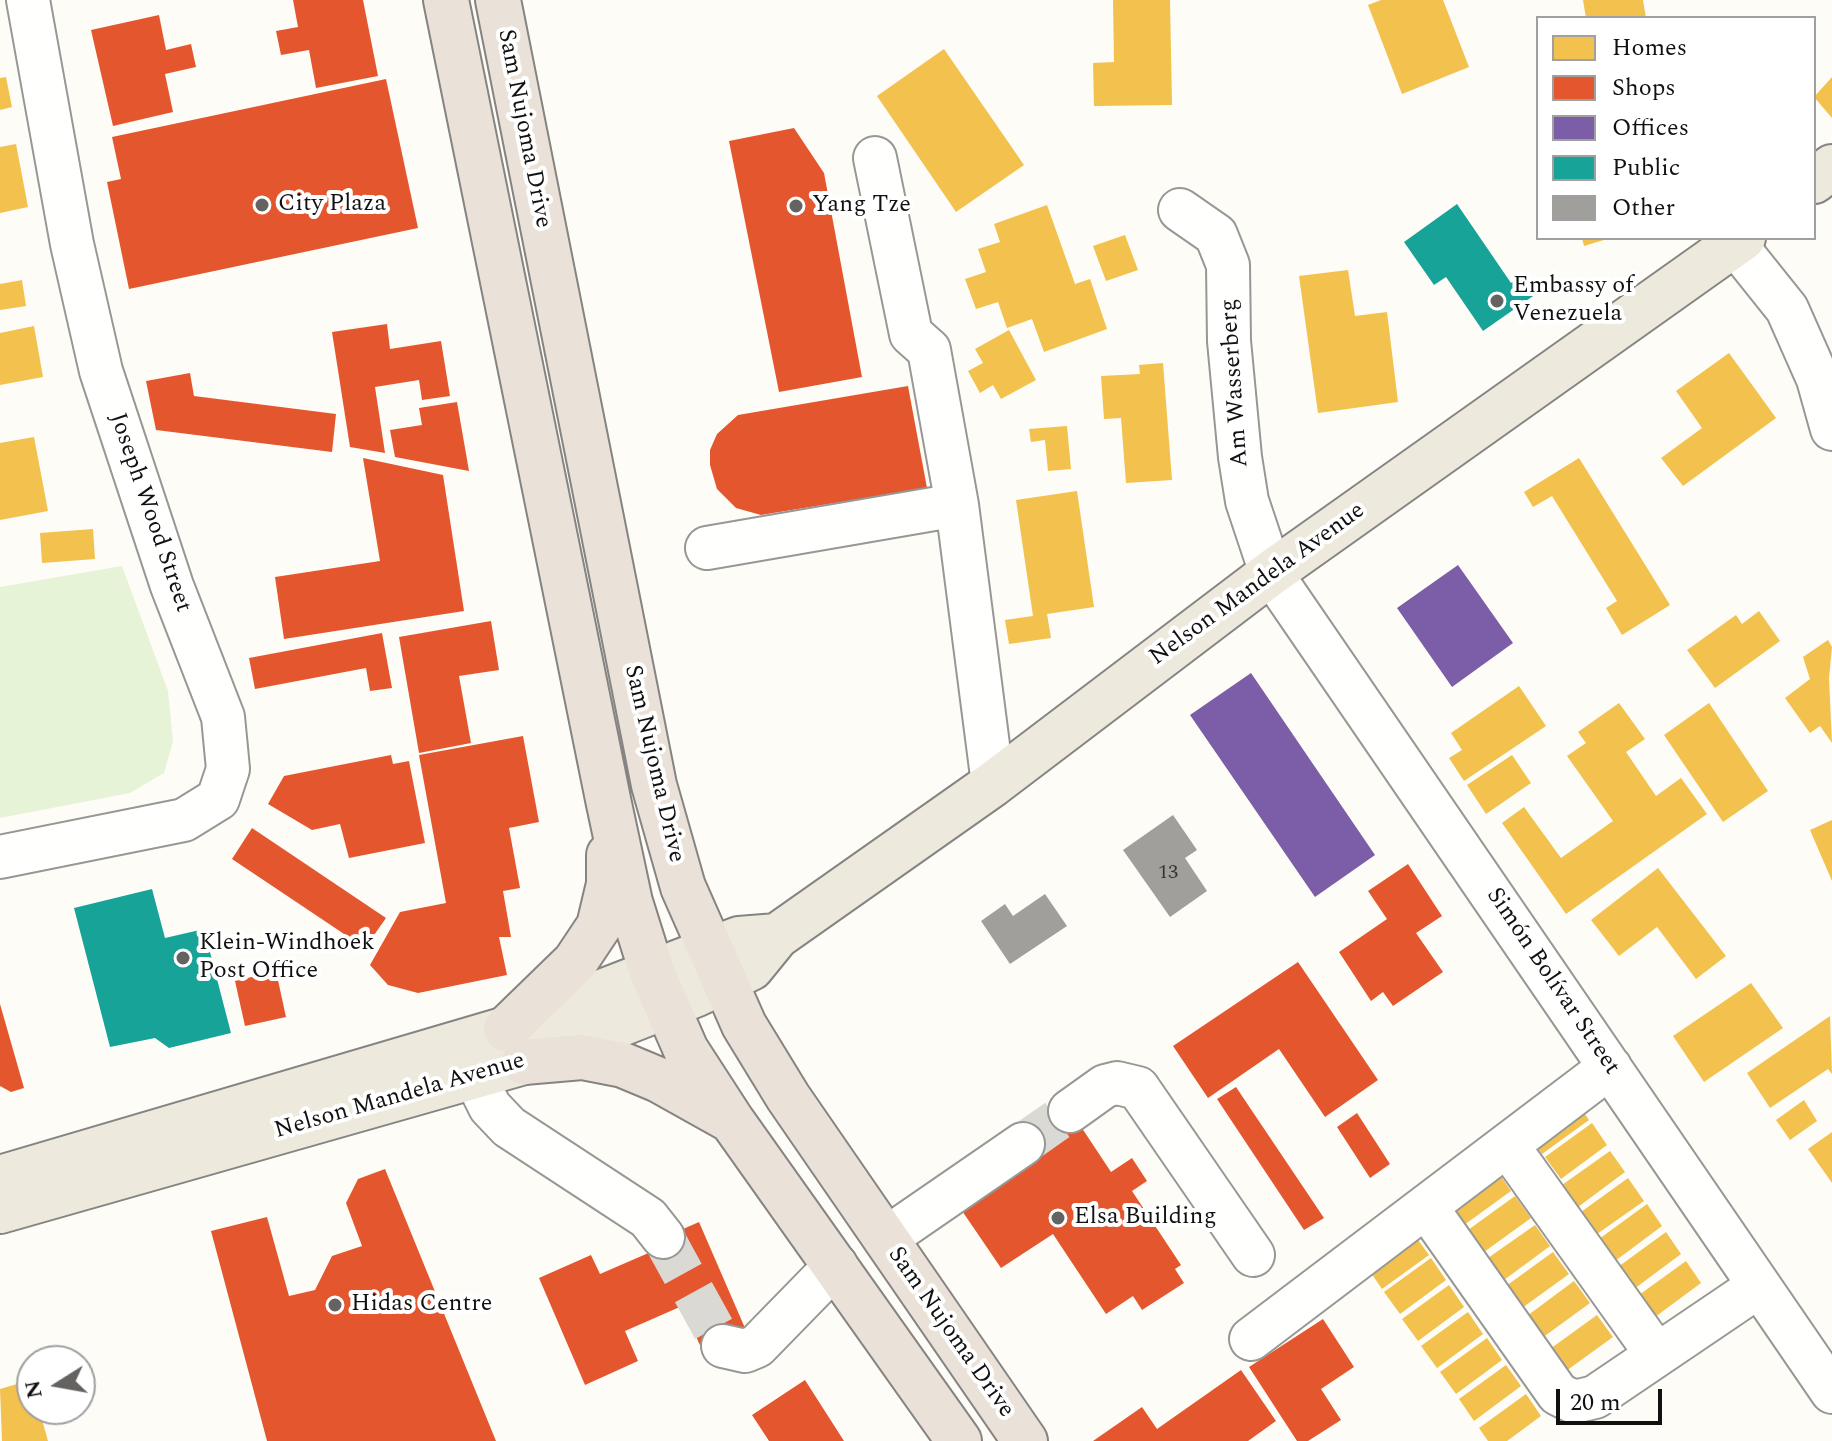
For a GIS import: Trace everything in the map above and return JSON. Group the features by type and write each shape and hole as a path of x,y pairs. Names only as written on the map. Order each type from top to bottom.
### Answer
{"highway":[{"name":"Sam Nujoma Drive","path":"446,0 630,902 659,989 686,1050 732,1121 959,1441"},
{"name":"Sam Nujoma Drive","path":"498,0 654,785 683,887 715,967 788,1097 1025,1441"},
{"path":"609,804 609,884 599,926 515,1046 623,1065 659,1080 732,1121"}],"main road":[{"path":"1816,179 1832,167"},
{"name":"Nelson Mandela Avenue","path":"0,1178 515,1046 715,967 751,968 777,936 993,784 1271,573 1739,241"},
{"name":"Nelson Mandela Avenue","path":"0,1211 475,1077 515,1046"}],"street":[{"name":"Joseph Wood Street","path":"0,857 184,820 218,799 228,769 223,717 172,586 101,371 72,244 28,0"},
{"path":"875,158 911,334 929,350 957,505 993,784"},
{"name":"Am Wasserberg","path":"1180,210 1216,235 1228,265 1229,341 1240,457 1247,501 1271,573"},
{"path":"1739,241 1787,309 1818,379 1832,429"},
{"path":"707,548 957,505"},
{"name":"Simón Bolívar Street","path":"1271,573 1832,1392"},
{"path":"1251,1339 1610,1067"},
{"path":"475,1077 490,1107 509,1127 648,1218 663,1237"},
{"path":"1070,1111 1105,1086 1117,1083 1138,1088 1253,1255"},
{"path":"885,1239 1023,1144"},
{"path":"1520,1163 1657,1355"},
{"path":"1439,1225 1558,1394 1574,1402 1595,1397 1759,1286"},
{"path":"723,1346 745,1351 757,1346 836,1265"}],"green space":[{"path":"122,566 168,691 173,741 164,773 130,793 0,818 0,587"}],"building: Homes":[{"path":"1113,0 1170,0 1172,105 1094,106 1093,63 1114,62"},
{"path":"1381,0 1443,0 1469,67 1402,94 1368,5"},
{"path":"1583,0 1643,0 1646,16 1586,16"},
{"path":"944,49 1024,165 956,212 877,96"},
{"path":"6,77 12,107 0,110 0,78"},
{"path":"1832,77 1832,118 1816,99 1816,95"},
{"path":"16,144 28,207 0,213 0,147"},
{"path":"1047,205 1075,284 1090,279 1107,329 1044,352 1032,319 1007,328 998,302 976,309 965,279 986,272 978,249 1000,242 994,224"},
{"path":"1125,235 1138,270 1106,281 1093,246"},
{"path":"1582,240 1604,240 1584,246"},
{"path":"1348,270 1355,316 1387,312 1398,402 1318,413 1299,276"},
{"path":"22,280 26,306 0,310 0,284"},
{"path":"34,326 43,377 0,385 0,333"},
{"path":"1009,330 1036,380 1001,399 993,385 980,393 968,371 983,363 975,349"},
{"path":"1729,353 1776,418 1683,486 1661,458 1702,428 1676,391"},
{"path":"1163,363 1172,480 1126,483 1121,418 1104,419 1101,376 1140,374 1139,365"},
{"path":"1067,426 1071,469 1048,471 1045,440 1031,442 1029,429"},
{"path":"34,437 48,511 0,520 0,443"},
{"path":"1579,458 1670,605 1622,635 1606,608 1617,601 1552,496 1533,507 1524,492"},
{"path":"1077,491 1094,607 1047,614 1051,638 1009,644 1005,620 1033,616 1016,500"},
{"path":"93,529 95,559 42,563 40,533"},
{"path":"1759,611 1780,641 1715,688 1687,650 1736,615 1742,624"},
{"path":"1828,640 1832,647 1829,678 1832,743 1820,726 1810,733 1785,698 1810,679 1803,657"},
{"path":"1519,686 1546,726 1464,781 1449,758 1462,750 1451,733"},
{"path":"1619,703 1645,739 1626,752 1656,796 1681,778 1707,814 1566,914 1502,823 1524,807 1561,858 1613,821 1567,756 1586,743 1578,732"},
{"path":"1709,703 1768,791 1723,822 1664,735"},
{"path":"1512,755 1531,783 1486,814 1467,785"},
{"path":"1832,820 1832,881 1810,830"},
{"path":"1658,868 1726,956 1696,979 1657,927 1619,956 1591,920"},
{"path":"1751,983 1783,1028 1704,1082 1673,1036"},
{"path":"1830,1016 1832,1074 1828,1069 1770,1108 1747,1073"},
{"path":"1574,1098 1589,1120 1542,1154 1526,1132"},
{"path":"1804,1100 1817,1121 1790,1140 1776,1120"},
{"path":"1592,1123 1607,1145 1561,1179 1545,1157"},
{"path":"1832,1132 1832,1183 1808,1149"},
{"path":"1610,1151 1625,1172 1578,1207 1562,1185"},
{"path":"1496,1169 1511,1191 1464,1225 1449,1203"},
{"path":"1628,1178 1644,1201 1597,1234 1581,1212"},
{"path":"1515,1196 1531,1218 1484,1252 1468,1230"},
{"path":"1647,1204 1662,1226 1615,1261 1599,1239"},
{"path":"1535,1225 1550,1246 1504,1280 1488,1258"},
{"path":"1666,1232 1681,1254 1634,1289 1618,1267"},
{"path":"1413,1233 1429,1255 1382,1289 1367,1267"},
{"path":"1553,1252 1569,1274 1522,1308 1506,1286"},
{"path":"1431,1258 1446,1280 1400,1314 1384,1292"},
{"path":"1686,1261 1701,1283 1655,1317 1639,1295"},
{"path":"1574,1281 1590,1303 1542,1338 1527,1316"},
{"path":"1449,1285 1464,1307 1418,1341 1402,1319"},
{"path":"1468,1312 1483,1334 1437,1368 1421,1346"},
{"path":"1597,1315 1613,1337 1566,1371 1550,1349"},
{"path":"1487,1338 1502,1360 1456,1394 1440,1372"},
{"path":"1506,1365 1521,1386 1474,1421 1459,1399"},
{"path":"16,1384 16,1425 44,1425 48,1441 2,1441 0,1389"},
{"path":"1526,1394 1541,1416 1507,1441 1488,1441 1479,1428"}],"building: Shops":[{"path":"293,0 363,0 378,76 316,88 309,50 281,55 276,31 298,27"},
{"path":"159,15 166,50 191,44 196,67 165,74 173,112 113,126 91,30"},
{"name":"City Plaza","path":"386,79 418,228 129,289 107,182 121,179 112,137"},
{"path":"794,128 824,173 862,377 779,392 729,141"},
{"path":"387,324 390,349 441,341 450,396 422,400 419,380 375,387 385,453 350,447 332,332"},
{"path":"190,373 194,396 336,414 332,452 156,430 146,381"},
{"path":"908,386 927,488 761,515 736,508 717,489 710,465 710,450 717,434 738,415"},
{"path":"457,402 469,471 395,457 390,430 422,425 419,408"},
{"path":"363,458 443,475 464,611 284,639 275,577 380,561"},
{"path":"491,621 499,670 459,676 471,743 419,753 399,637"},
{"path":"382,633 392,688 370,691 366,668 255,689 249,658"},
{"path":"523,736 539,822 509,828 520,888 503,891 511,937 499,937 507,975 418,993 388,985 370,965 400,912 446,903 419,755"},
{"path":"391,755 393,764 409,761 425,843 349,858 340,824 312,830 268,804 284,776"},
{"path":"252,828 386,918 365,948 232,859"},
{"path":"1408,864 1442,916 1416,933 1443,972 1393,1006 1383,992 1371,1001 1339,952 1387,919 1368,891"},
{"path":"1298,962 1378,1080 1325,1117 1279,1049 1208,1098 1173,1046"},
{"path":"276,971 286,1017 245,1026 235,981"},
{"path":"0,1004 24,1088 11,1092 0,1086"},
{"path":"1236,1087 1324,1218 1304,1230 1217,1099"},
{"name":"Elsa Building","path":"1068,1107 1111,1172 1132,1158 1147,1181 1132,1191 1181,1265 1175,1269 1184,1283 1142,1310 1133,1296 1106,1314 1053,1234 1001,1268 956,1202 1020,1139"},
{"path":"1357,1113 1390,1164 1370,1178 1337,1127"},
{"name":"Hidas Centre","path":"385,1169 496,1441 267,1441 211,1231 267,1217 289,1296 315,1290 332,1256 362,1246 346,1203 358,1179"},
{"path":"699,1222 748,1335 704,1354 682,1306 625,1331 638,1361 585,1385 539,1278 591,1255 600,1274 660,1248 658,1240"},
{"path":"1323,1319 1354,1367 1321,1389 1341,1420 1308,1441 1297,1441 1249,1367"},
{"path":"1241,1370 1276,1421 1248,1441 1093,1441 1142,1407 1157,1429"},
{"path":"805,1380 844,1441 769,1441 752,1415"}],"building: Offices":[{"path":"1458,565 1513,643 1452,687 1397,608"},
{"path":"1251,673 1375,855 1315,897 1190,715"}],"building: Public":[{"path":"1457,204 1511,283 1522,275 1536,294 1483,331 1446,277 1434,285 1404,242"},
{"path":"152,889 165,938 204,929 231,1033 169,1048 155,1038 110,1047 74,908"}],"building: Other":[{"path":"1173,815 1197,850 1185,858 1207,891 1170,917 1123,850"},
{"path":"1045,894 1067,926 1010,964 981,921 1005,904 1013,916"}],"tunnel":[{"path":"1023,1144 1070,1111"},
{"path":"663,1237 723,1346"}],"place":[{"name":"City Plaza","path":"262,205"},
{"name":"Yang Tze","path":"796,206"},
{"name":"Embassy of Venezuela","path":"1497,301"},
{"name":"Klein-Windhoek Post Office","path":"183,958"},
{"name":"Elsa Building","path":"1058,1218"},
{"name":"Hidas Centre","path":"335,1305"}]}
